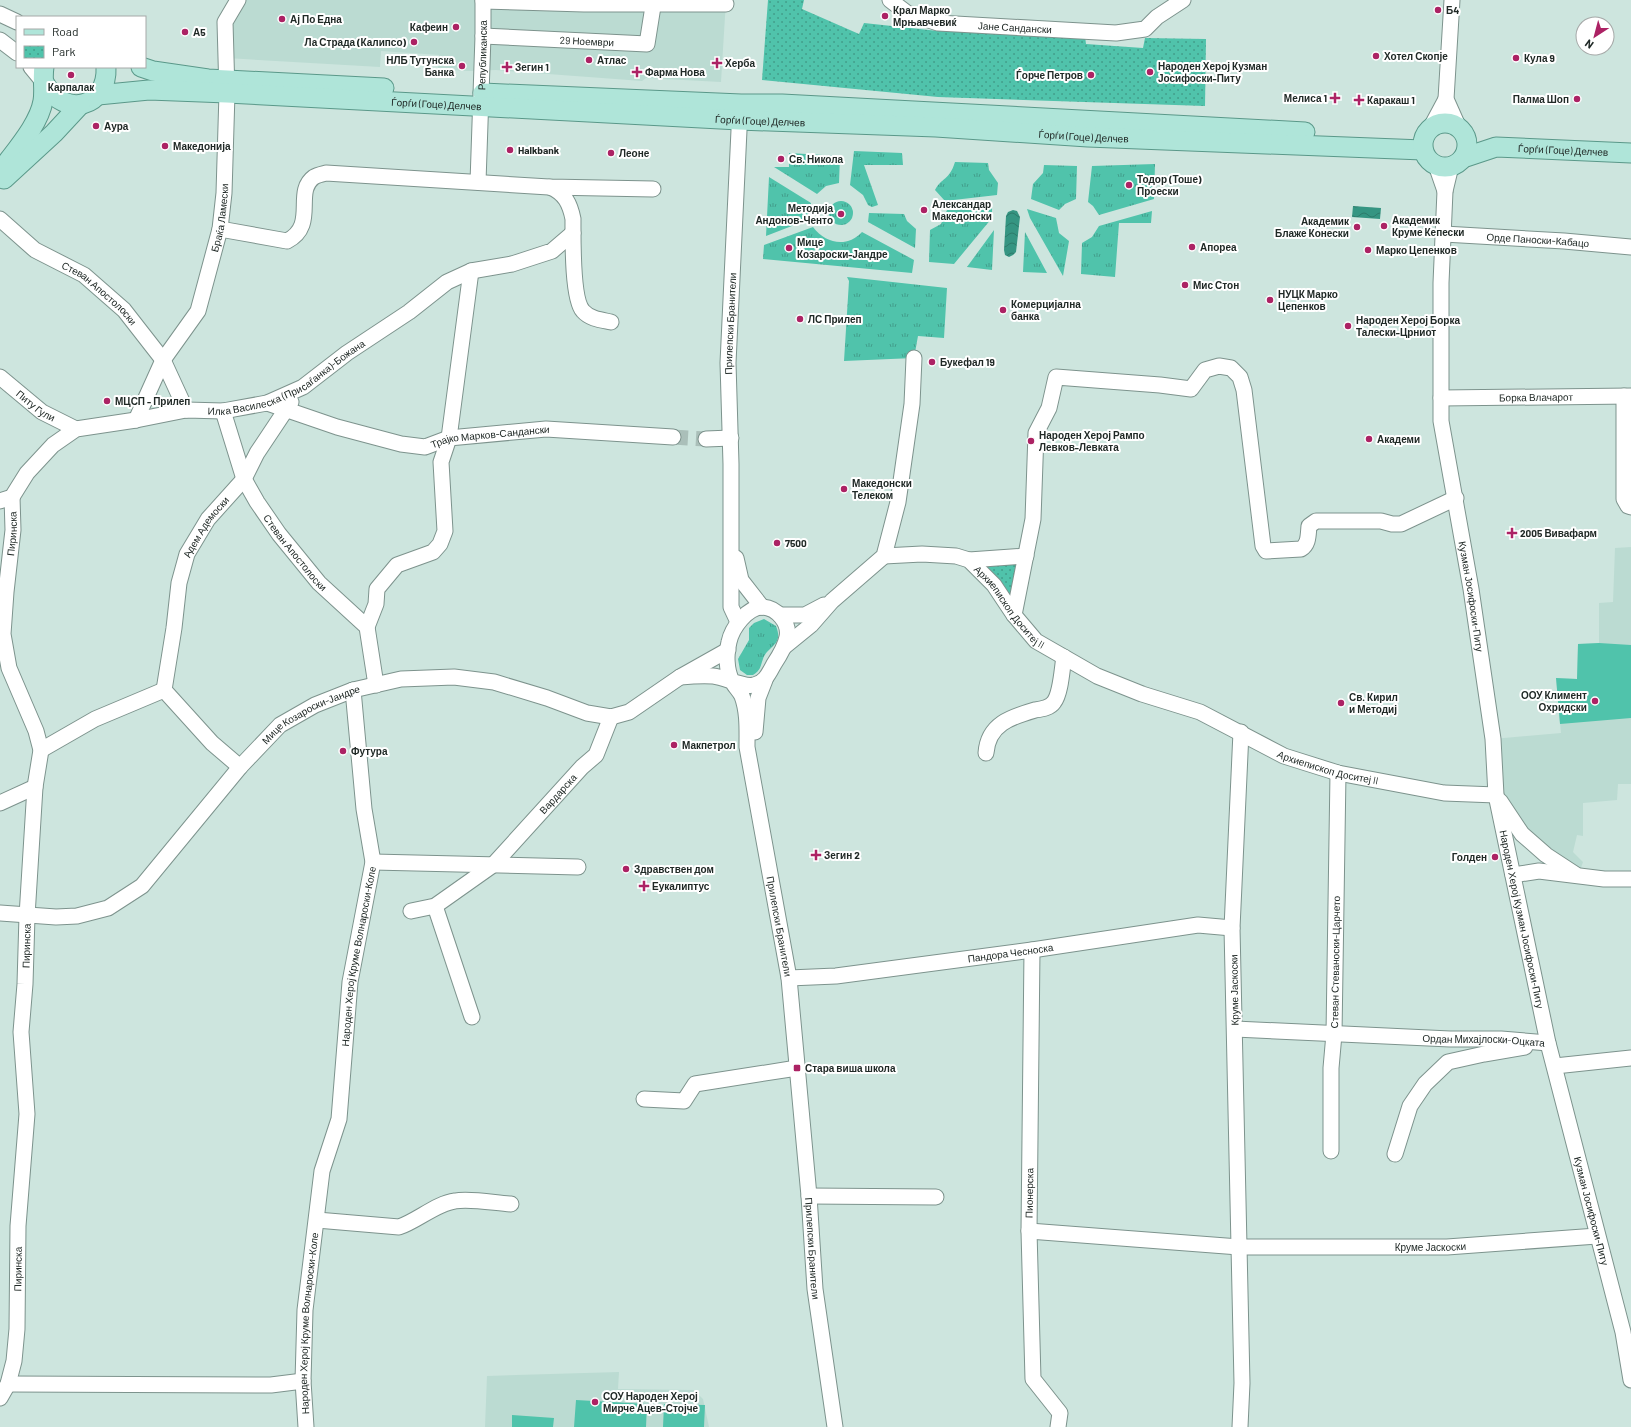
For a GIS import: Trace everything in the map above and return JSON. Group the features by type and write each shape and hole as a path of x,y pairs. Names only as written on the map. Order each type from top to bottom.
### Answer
{"main road":[{"path":"45,76 50,93 59,101 80,105 90,102 104,87 106,68"},
{"name":"Ѓорѓи (Гоце) Делчев","path":"144,68 153,71 208,79 227,86"},
{"path":"0,172 37,119 43,102 45,76"},
{"name":"Ѓорѓи (Гоце) Делчев","path":"98,95 149,90 227,86 740,112 1088,137 1426,138"},
{"path":"0,183 54,133 80,105"},
{"path":"1444,122 1460,129 1467,144 1450,163 1430,161 1426,138 1444,122"},
{"name":"Ѓорѓи (Гоце) Делчев","path":"1460,129 1496,146 1631,152"},
{"name":"Ѓорѓи (Гоце) Делчев","path":"1450,163 1496,146"}],"street":[{"name":"Браќа Ламески","path":"136,420 163,360 198,311 220,229 224,193 227,86 225,22 238,0"},
{"name":"Јане Сандански","path":"890,0 907,13 938,23 1116,33 1145,29 1157,17 1168,10"},
{"path":"1168,10 1183,0"},
{"path":"1168,10 1196,0"},
{"path":"1426,138 1446,99 1452,0"},
{"path":"483,1 726,4"},
{"name":"Републиканска","path":"478,182 483,1"},
{"name":"29 Ноември","path":"483,36 647,44 653,2"},
{"path":"0,14 16,22"},
{"path":"0,40 16,52"},
{"path":"33,68 45,76"},
{"path":"1446,99 1460,129"},
{"name":"Прилепски Бранители","path":"738,622 731,607 731,438 728,364 740,112"},
{"path":"1441,398 1441,283 1445,191 1450,163"},
{"path":"220,229 287,241 296,236 302,226 306,186 314,177 326,173 550,187 653,190"},
{"path":"550,187 560,191 570,206 573,219 577,299 583,311 594,319 611,322"},
{"name":"Стеван Апостолоски","path":"0,219 35,250 84,275 124,310 163,360 186,410"},
{"name":"Илка Василеска (Присаѓанка)-Божана","path":"6,499 53,445 76,429 136,420 186,410 222,411 267,403 303,387 347,353 409,312 447,282 471,271 512,264 552,251 573,233"},
{"name":"Орде Паноски-Кабацо","path":"1444,234 1556,240 1631,247"},
{"path":"376,685 367,627 376,604 378,589 397,565 433,552 440,544 445,531 442,462 449,438 471,271"},
{"path":"784,647 811,625 832,601 884,556 898,502 912,404 914,358"},
{"path":"1014,615 1033,519 1036,433 1049,408 1056,377 1160,385 1191,389 1205,370 1219,366 1231,368 1240,377 1244,390 1262,546 1266,551 1301,549 1305,546 1308,540 1309,526 1316,521 1382,521 1392,524 1401,524 1456,498"},
{"name":"Питу Гули","path":"0,377 42,412 76,429"},
{"name":"Адем Адемоски","path":"164,690 174,628 179,584 186,554 208,519 244,479 257,453 286,409 303,387"},
{"path":"1627,396 1624,499 1628,506 1631,507"},
{"name":"Борка Влачарот","path":"1441,398 1627,396"},
{"name":"Кузман Јосифоски-Питу","path":"1441,398 1441,422 1456,498 1471,589 1493,739 1496,795"},
{"name":"Трајко Марков-Сандански","path":"267,403 337,427 401,444 425,447 449,438 546,429 673,437"},
{"name":"Стеван Апостолоски","path":"222,411 244,479 279,534 319,583 367,627"},
{"path":"706,439 731,438"},
{"name":"Пиринска","path":"0,1398 8,1384 14,1362 17,1329 18,1226 26,1114 20,1032 25,984 26,916 36,786 41,750 36,731 9,668 3,634 13,530 6,499"},
{"name":"Прилепски Бранители","path":"732,544 741,580 762,607"},
{"name":"Архиепископ Доситеј II","path":"884,556 922,554 956,556 969,560 994,585 1014,615 1036,641 1097,676 1142,694 1200,712 1241,732 1284,756 1338,773 1444,793 1496,795"},
{"path":"969,560 1026,556"},
{"path":"780,615 805,615 832,601"},
{"path":"680,677 703,676 731,679 740,684 754,686 765,680 784,647 788,635 786,623 780,615 762,607 751,612 738,622 729,640 727,666 731,679"},
{"name":"Мице Козароски-Јандре","path":"0,913 26,916 77,916 108,908 142,886 240,767 280,725 314,705 353,690 401,679 454,677 494,682 587,713 611,717 629,712 680,677 728,650"},
{"path":"986,753 987,741 990,734 997,728 1012,717 1047,707 1054,703 1058,696 1064,657"},
{"name":"Прилепски Бранители","path":"731,679 741,695 745,710 747,747 788,978 809,1196 815,1289 835,1427"},
{"name":"Прилепски Бранители","path":"754,785 755,718 758,698 765,680"},
{"path":"41,750 95,719 164,690 212,743 240,767"},
{"name":"Народен Херој Круме Волнароски-Коле","path":"306,1427 303,1381 305,1310 322,1171 339,1119 350,982 373,862 364,809 353,690"},
{"name":"Вардарска","path":"411,911 435,906 493,865 582,768 596,755 611,717"},
{"name":"Круме Јаскоски","path":"1240,1427 1242,1383 1232,928 1241,732"},
{"name":"Стеван Стеваноски-Царчето","path":"1331,1151 1331,1068 1334,1034 1338,773"},
{"path":"0,804 36,786"},
{"path":"1496,795 1522,834 1546,855 1578,876"},
{"name":"Народен Херој Кузман Јосифоски-Питу","path":"1496,795 1548,1043"},
{"path":"373,862 578,867"},
{"path":"1513,875 1539,871 1604,879 1631,879"},
{"path":"435,906 472,1018"},
{"name":"Пандора Чесноска","path":"788,978 836,976 1032,950 1198,925 1232,928"},
{"name":"Пионерска","path":"1032,950 1029,1231 1033,1379 1060,1413 1058,1427"},
{"name":"Ордан Михајлоски-Оцката","path":"1235,1029 1450,1039 1501,1039 1548,1043"},
{"name":"Кузман Јосифоски-Питу","path":"1548,1043 1623,1332 1631,1380"},
{"name":"Ордан Михајлоски-Оцката","path":"1395,1154 1410,1106 1425,1084 1448,1062 1548,1043"},
{"path":"1555,1066 1631,1058"},
{"path":"644,1099 684,1101 695,1084 797,1068"},
{"path":"809,1196 936,1197"},
{"name":"Народен Херој Круме Волнароски-Коле","path":"317,1220 399,1227 412,1223 445,1204 456,1200 511,1204"},
{"name":"Круме Јаскоски","path":"1029,1231 1239,1247 1447,1247 1597,1236"},
{"path":"8,1384 272,1385 303,1381"}],"shaded area":[{"path":"238,0 726,0 721,82 646,78 642,81 496,70 468,71 438,69 439,55 381,51 380,67 226,58 225,22"},
{"name":"ООУ Климент Охридски","path":"1631,547 1631,784 1618,784 1617,800 1583,803 1583,836 1577,835 1573,852 1583,862 1578,876 1546,855 1496,795 1493,739 1561,733 1556,678 1577,679 1578,644 1599,643 1599,603 1613,602 1615,548"},
{"name":"СОУ Народен Херој Мирче Ацев-Стојче","path":"619,1372 618,1389 694,1390 703,1399 709,1427 485,1427 487,1376"}],"green space":[{"path":"768,0 804,0 802,9 859,34 864,23 938,31 1085,36 1086,44 1143,48 1145,38 1206,39 1205,106 938,97 762,80"},
{"path":"854,151 902,153 903,165 864,165 878,205 872,207 868,205 863,195 850,185"},
{"path":"789,153 840,156 839,183 826,186 817,194 774,167 789,167"},
{"path":"955,162 988,163 989,170 998,183 997,195 945,201 935,190 948,176"},
{"path":"1155,164 1154,199 1099,215 1093,206 1088,202 1092,166"},
{"path":"1044,165 1077,166 1076,199 1065,204 1059,210 1031,199 1033,184 1043,173"},
{"path":"769,177 811,203 810,219 766,236"},
{"path":"841,201 846,202 852,208 852,218 846,224 841,225 836,224 830,218 829,213 830,208 836,202"},
{"path":"992,208 992,218 954,264 929,262 930,230 941,224 947,210"},
{"path":"1027,209 1056,218 1059,233 1069,241 1063,276 1030,218"},
{"path":"1152,211 1151,223 1119,223 1115,277 1081,274 1082,243 1092,237 1099,226"},
{"path":"869,213 904,214 907,221 916,229 915,248 868,222"},
{"path":"813,227 824,237 837,242 850,240 862,232 914,260 912,273 763,259 764,245"},
{"path":"994,230 992,270 967,267"},
{"path":"1025,232 1047,273 1023,272"},
{"path":"847,277 947,288 944,338 918,336 914,358 844,361 849,281"},
{"path":"1026,556 1014,615 969,560"},
{"path":"764,619 776,626 778,633 777,642 765,654 758,672 753,675 747,675 740,670 738,659 749,640 749,628 754,623"},
{"path":"1599,643 1631,645 1631,718 1560,724 1556,678 1577,679 1578,644"},
{"path":"576,1400 647,1404 646,1427 574,1427"},
{"path":"664,1404 705,1405 704,1427 663,1427"},
{"path":"512,1415 554,1418 553,1427 512,1427"}],"water":[{"path":"1353,206 1381,208 1380,219 1352,217"},
{"path":"1013,210 1017,211 1020,217 1016,252 1009,257 1005,255 1004,250 1006,216 1008,212"}],"tunnel":[{"path":"673,437 706,439"}],"place":[{"name":"Б4","path":"1438,10"},
{"name":"Крал Марко Мрњавчевиќ","path":"885,16"},
{"name":"Ај По Една","path":"282,19"},
{"name":"Кафеин","path":"456,27"},
{"name":"А5","path":"185,32"},
{"name":"Ла Страда (Калипсо)","path":"414,42"},
{"name":"Хотел Скопје","path":"1376,56"},
{"name":"Кула 9","path":"1516,58"},
{"name":"Атлас","path":"589,60"},
{"name":"Херба","path":"717,63"},
{"name":"НЛБ Тутунска Банка","path":"462,66"},
{"name":"Зегин 1","path":"507,67"},
{"name":"Фарма Нова","path":"637,72"},
{"name":"Народен Херој Кузман Јосифоски-Питу","path":"1150,72"},
{"name":"Карпалак","path":"71,75"},
{"name":"Ѓорче Петров","path":"1091,75"},
{"name":"Мелиса 1","path":"1335,98"},
{"name":"Палма Шоп","path":"1577,99"},
{"name":"Каракаш 1","path":"1359,100"},
{"name":"Аура","path":"96,126"},
{"name":"Македонија","path":"165,146"},
{"name":"Halkbank","path":"510,150"},
{"name":"Леоне","path":"611,153"},
{"name":"Св. Никола","path":"781,159"},
{"name":"Тодор (Тоше) Проески","path":"1129,185"},
{"name":"Александар Македонски","path":"924,210"},
{"name":"Методија Андонов-Ченто","path":"841,214"},
{"name":"Академик Круме Кепески","path":"1384,226"},
{"name":"Академик Блаже Конески","path":"1357,227"},
{"name":"Апореа","path":"1192,247"},
{"name":"Мице Козароски-Јандре","path":"789,248"},
{"name":"Марко Цепенков","path":"1368,250"},
{"name":"Мис Стон","path":"1185,285"},
{"name":"НУЦК Марко Цепенков","path":"1270,300"},
{"name":"Комерцијална банка","path":"1003,310"},
{"name":"ЛС Прилеп","path":"800,319"},
{"name":"Народен Херој Борка Талески-Црниот","path":"1348,326"},
{"name":"Букефал 19","path":"932,362"},
{"name":"МЦСП - Прилеп","path":"107,401"},
{"name":"Академи","path":"1369,439"},
{"name":"Народен Херој Рампо Левков-Левката","path":"1031,441"},
{"name":"Македонски Телеком","path":"844,489"},
{"name":"2005 Вивафарм","path":"1512,533"},
{"name":"7500","path":"777,543"},
{"name":"ООУ Климент Охридски","path":"1595,701"},
{"name":"Св. Кирил и Методиј","path":"1341,703"},
{"name":"Макпетрол","path":"674,745"},
{"name":"Футура","path":"343,751"},
{"name":"Зегин 2","path":"816,855"},
{"name":"Голден","path":"1495,857"},
{"name":"Здравствен дом","path":"626,869"},
{"name":"Еукалиптус","path":"644,886"},
{"name":"Стара виша школа","path":"797,1068"},
{"name":"СОУ Народен Херој Мирче Ацев-Стојче","path":"595,1402"}]}
